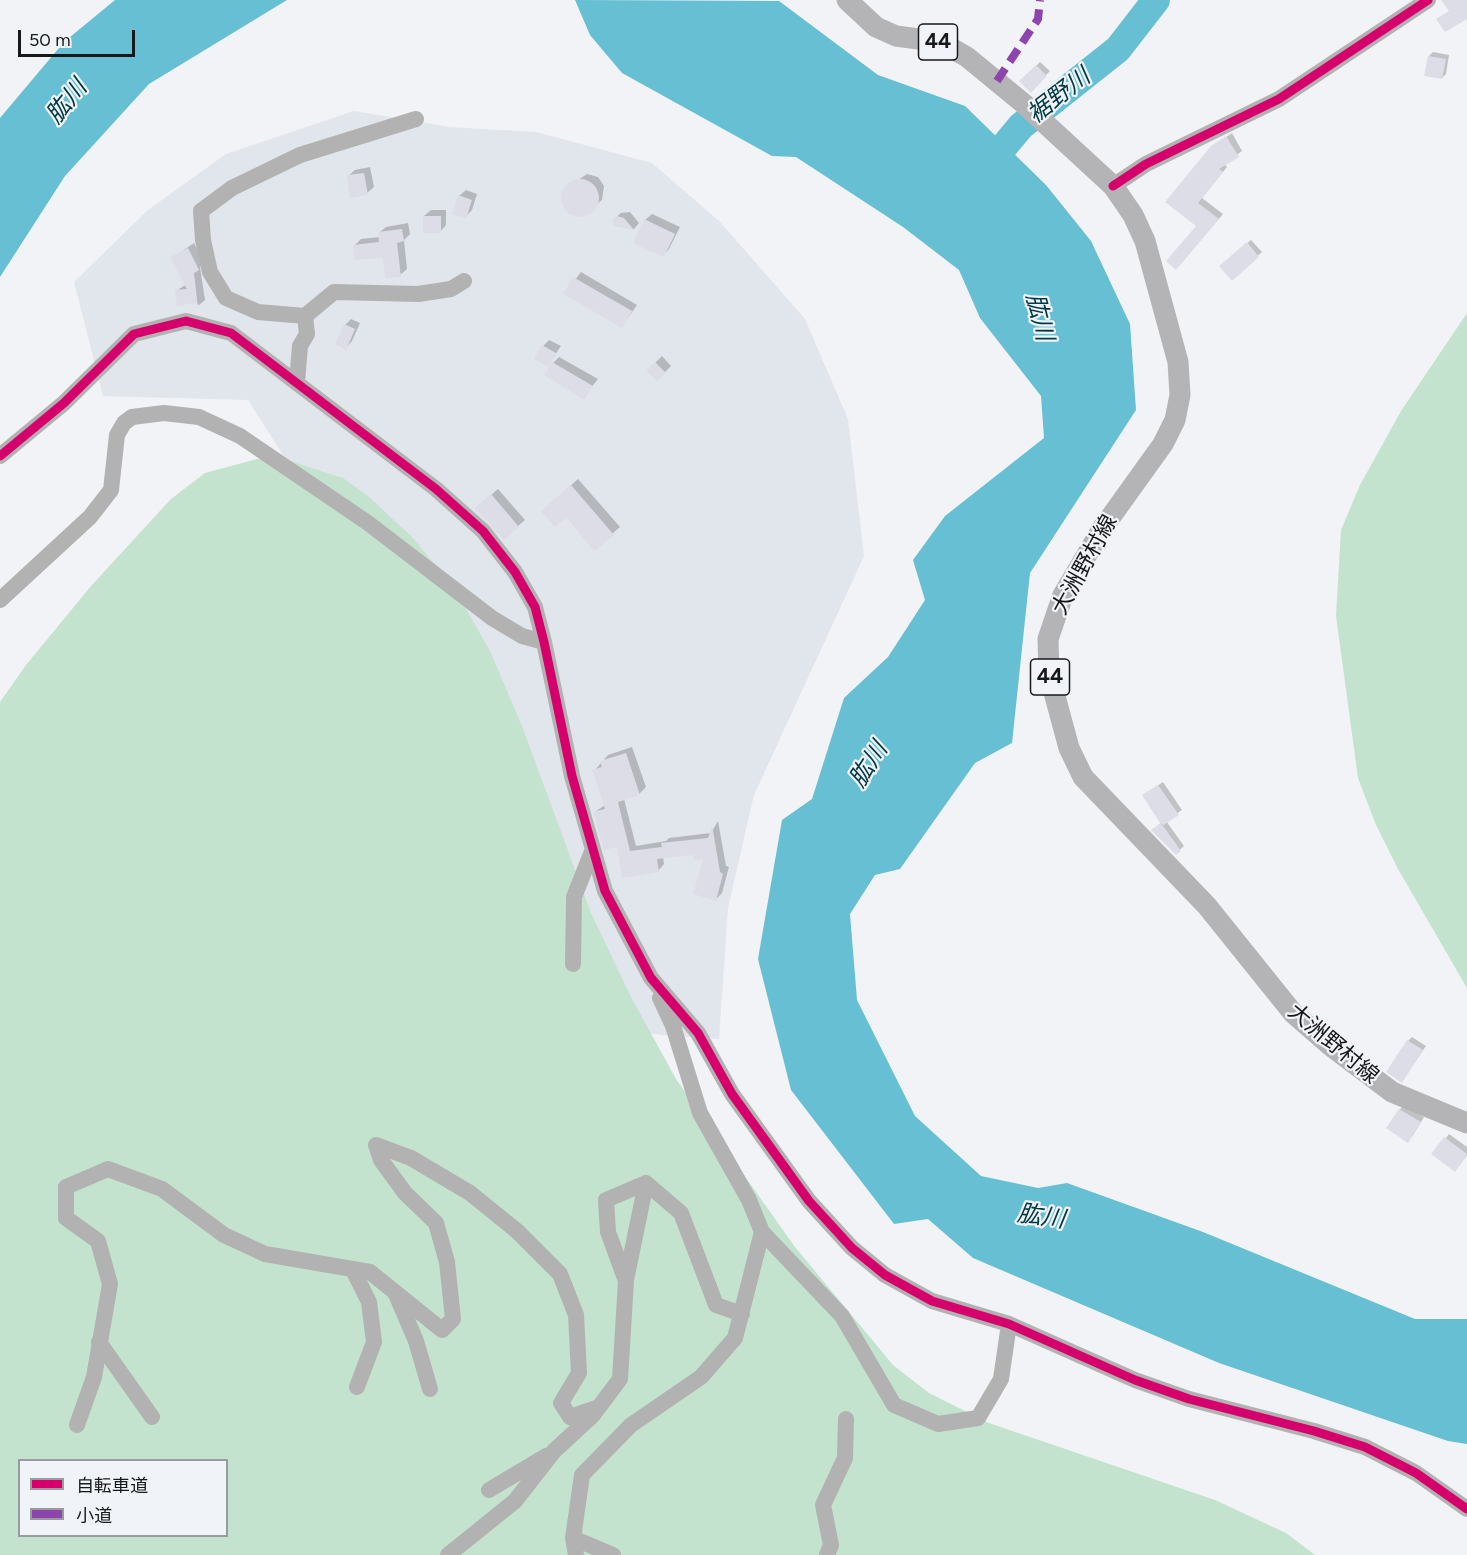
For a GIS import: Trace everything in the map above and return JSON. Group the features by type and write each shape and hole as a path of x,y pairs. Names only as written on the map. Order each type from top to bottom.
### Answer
{"main road":[{"name":"大洲野村線","path":"847,0 876,27 896,36 941,42 967,57 1023,103 1113,186 1133,215 1145,241 1178,362 1180,395 1175,420 1163,444 1102,529 1064,596 1048,639 1049,674 1069,748 1083,777 1207,906 1293,1013 1331,1047 1392,1092 1467,1123"}],"street":[{"path":"1113,186 1146,164 1279,99 1428,0"},
{"path":"416,119 300,155 232,188 201,211 203,240 210,272 226,298 258,312 304,316 334,292 418,294 451,289 464,281"},
{"path":"297,382 300,346 307,334 304,316"},
{"path":"0,456 64,403 134,334 186,321 231,333 426,481 483,531 515,573 535,607 572,776 606,891 673,1026 700,1113 749,1200 762,1232 842,1316 894,1405 938,1424 978,1418 1001,1379 1009,1324"},
{"path":"0,600 90,517 111,490 117,435 124,423 132,417 164,413 199,417 240,436 368,523 492,618 522,636 544,642"},
{"path":"573,964 574,897 593,849"},
{"path":"651,978 698,1033 732,1094 809,1201 852,1248 885,1275 932,1301 1009,1324 1135,1380 1189,1400 1314,1431 1365,1448 1416,1473 1467,1509"},
{"path":"77,1425 94,1377 110,1284 98,1241 66,1218 66,1188 108,1169 162,1189 224,1235 265,1254 370,1272 442,1330 453,1319 447,1262 436,1223 405,1193 381,1160 376,1145 411,1158 470,1192 517,1231 560,1274 576,1315 579,1373 561,1403 570,1417 599,1407"},
{"path":"646,1183 681,1213 716,1305 742,1314"},
{"path":"626,1281 609,1232 606,1200 646,1183"},
{"path":"448,1555 515,1501 554,1450 599,1407 620,1379 626,1281 646,1183"},
{"path":"576,1555 573,1538 582,1475 631,1425 701,1377 735,1338 762,1232"},
{"path":"353,1270 369,1302 374,1342 357,1387"},
{"path":"395,1291 416,1341 430,1389"},
{"path":"99,1342 153,1417"},
{"path":"827,1555 831,1545 823,1505 845,1458 846,1419"},
{"path":"489,1490 554,1450"},
{"path":"573,1538 613,1555"}],"shaded area":[{"path":"354,111 449,127 536,132 652,163 720,222 805,319 848,419 864,556 754,795 728,908 719,1039 661,1035 555,1018 325,521 248,400 103,396 74,282 148,210 226,154"}],"green space":[{"path":"1467,313 1467,988 1398,869 1376,825 1358,778 1336,616 1341,530 1360,485 1401,411"},
{"path":"281,458 343,478 368,496 412,537 454,588 490,651 522,726 591,913 631,997 676,1079 795,1247 893,1365 929,1393 989,1423 1215,1500 1286,1533 1315,1555 0,1555 0,702 26,665 91,586 171,499 205,473 257,459"}],"water":[{"name":"肱川","path":"115,0 287,0 149,84 65,176 0,277 0,118 64,42"},
{"name":"肱川","path":"575,0 779,1 878,75 965,106 1046,185 1091,241 1130,324 1136,410 1030,573 1012,743 975,763 900,869 875,875 850,914 857,1000 915,1116 981,1176 1038,1188 1067,1183 1203,1232 1415,1319 1467,1319 1467,1444 1448,1441 1219,1363 973,1258 928,1219 894,1224 791,1090 758,959 782,820 812,799 844,698 888,657 925,600 913,560 945,516 1044,438 1041,396 980,318 959,270 903,227 796,157 772,156 622,73 590,35"}],"building":[{"path":"1441,0 1467,0 1467,19 1445,32 1436,19 1449,11"},
{"path":"1428,56 1446,59 1442,79 1424,76"},
{"path":"1036,65 1047,76 1031,93 1019,81"},
{"path":"1226,136 1239,157 1219,169 1223,172 1198,203 1219,219 1176,270 1166,261 1196,226 1165,202 1211,146"},
{"path":"364,173 368,195 350,198 347,175"},
{"path":"580,179 593,185 599,198 593,211 580,217 567,211 561,198 567,185"},
{"path":"458,195 472,200 466,219 452,214"},
{"path":"423,216 441,216 441,233 423,233"},
{"path":"617,216 624,218 634,230 613,226 613,219"},
{"path":"644,219 675,234 664,257 633,243"},
{"path":"402,229 404,241 397,243 401,277 385,278 383,258 355,260 353,245 379,242 378,232"},
{"path":"1247,242 1259,257 1232,281 1219,266"},
{"path":"188,248 199,270 194,273 198,308 195,303 177,306 175,290 187,289 170,257"},
{"path":"573,277 632,311 622,328 563,294"},
{"path":"344,324 355,329 346,350 335,344"},
{"path":"542,345 556,353 548,367 534,359"},
{"path":"552,362 593,386 584,400 544,375"},
{"path":"655,362 666,373 657,381 646,370"},
{"path":"571,485 614,535 594,551 566,517 555,527 541,511"},
{"path":"491,494 519,527 504,540 475,508"},
{"path":"626,753 640,795 618,802 630,851 662,847 661,843 708,838 712,825 720,872 723,874 716,901 693,894 703,859 694,861 693,855 657,859 659,872 622,878 617,847 604,850 593,812 605,809 592,770 602,767 600,761"},
{"path":"1158,785 1179,815 1162,826 1142,795"},
{"path":"1161,823 1181,851 1176,855 1151,830"},
{"path":"1407,1040 1423,1050 1402,1083 1386,1072"},
{"path":"1399,1109 1421,1122 1408,1143 1386,1128"},
{"path":"1444,1137 1467,1154 1455,1172 1431,1154"}],"waterway":[{"name":"裾野川","path":"980,175 1021,126 1118,49 1156,0"}],"marked path":[{"path":"997,81 1038,19 1040,0"}],"cycle path":[{"path":"1113,186 1146,164 1279,99 1428,0"},
{"path":"0,456 64,403 134,334 186,321 231,333 436,489 483,531 515,572 535,607 572,776 605,891 651,978 698,1033 732,1094 809,1201 852,1248 885,1275 932,1301 1009,1324 1135,1380 1189,1399 1314,1431 1365,1447 1416,1473 1467,1509"}]}
